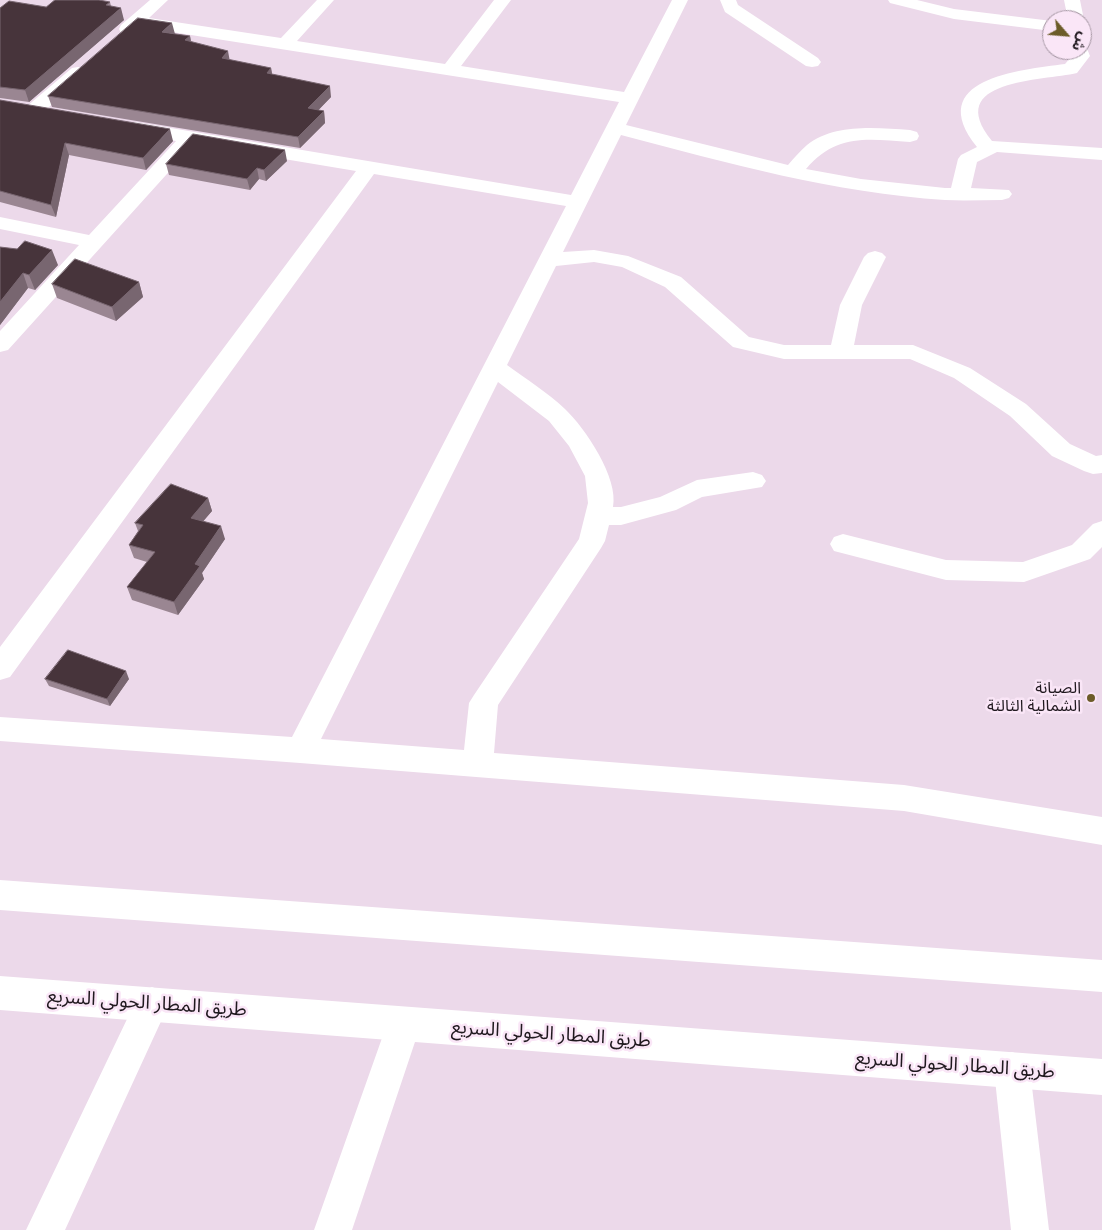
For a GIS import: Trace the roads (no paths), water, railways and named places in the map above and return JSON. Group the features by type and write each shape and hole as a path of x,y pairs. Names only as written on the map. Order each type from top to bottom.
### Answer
{"main road":[{"path":"114,40 160,0"},
{"path":"284,44 326,0"},
{"path":"450,70 503,0"},
{"path":"300,750 680,0"},
{"path":"728,0 731,8 812,62"},
{"path":"896,0 954,14 1042,25"},
{"path":"136,21 630,98"},
{"path":"52,114 24,109 92,59"},
{"path":"988,149 974,130 969,109 975,94 987,86 1015,77 1071,69 1078,60"},
{"path":"121,125 578,202"},
{"path":"615,128 740,160 857,183 960,194 1002,194"},
{"path":"793,171 817,146 841,136 862,133 910,136"},
{"path":"0,345 190,137"},
{"path":"960,194 968,159 994,146 1102,154"},
{"path":"0,669 369,167"},
{"path":"0,223 94,242"},
{"path":"548,260 594,256 628,262 673,282 741,342 784,352 913,352 954,369 1018,410 1061,450 1093,465 1102,464"},
{"path":"841,352 851,305 875,257"},
{"path":"478,764 484,703 592,541 601,503 597,476 579,442 557,415 494,367"},
{"path":"598,516 621,516 667,504 697,489 753,481"},
{"path":"843,544 946,570 1024,572 1081,552 1102,531"},
{"path":"0,729 300,750 904,798 1102,831"},
{"path":"0,896 1102,976"},
{"name":"طريق المطار الحولي السريع","path":"0,993 1102,1077"},
{"path":"45,1230 152,1004"},
{"path":"333,1230 404,1024"},
{"path":"1012,1070 1030,1230"}],"place":[{"name":"الصيانة الشمالية الثالثة","path":"1091,698"}]}
